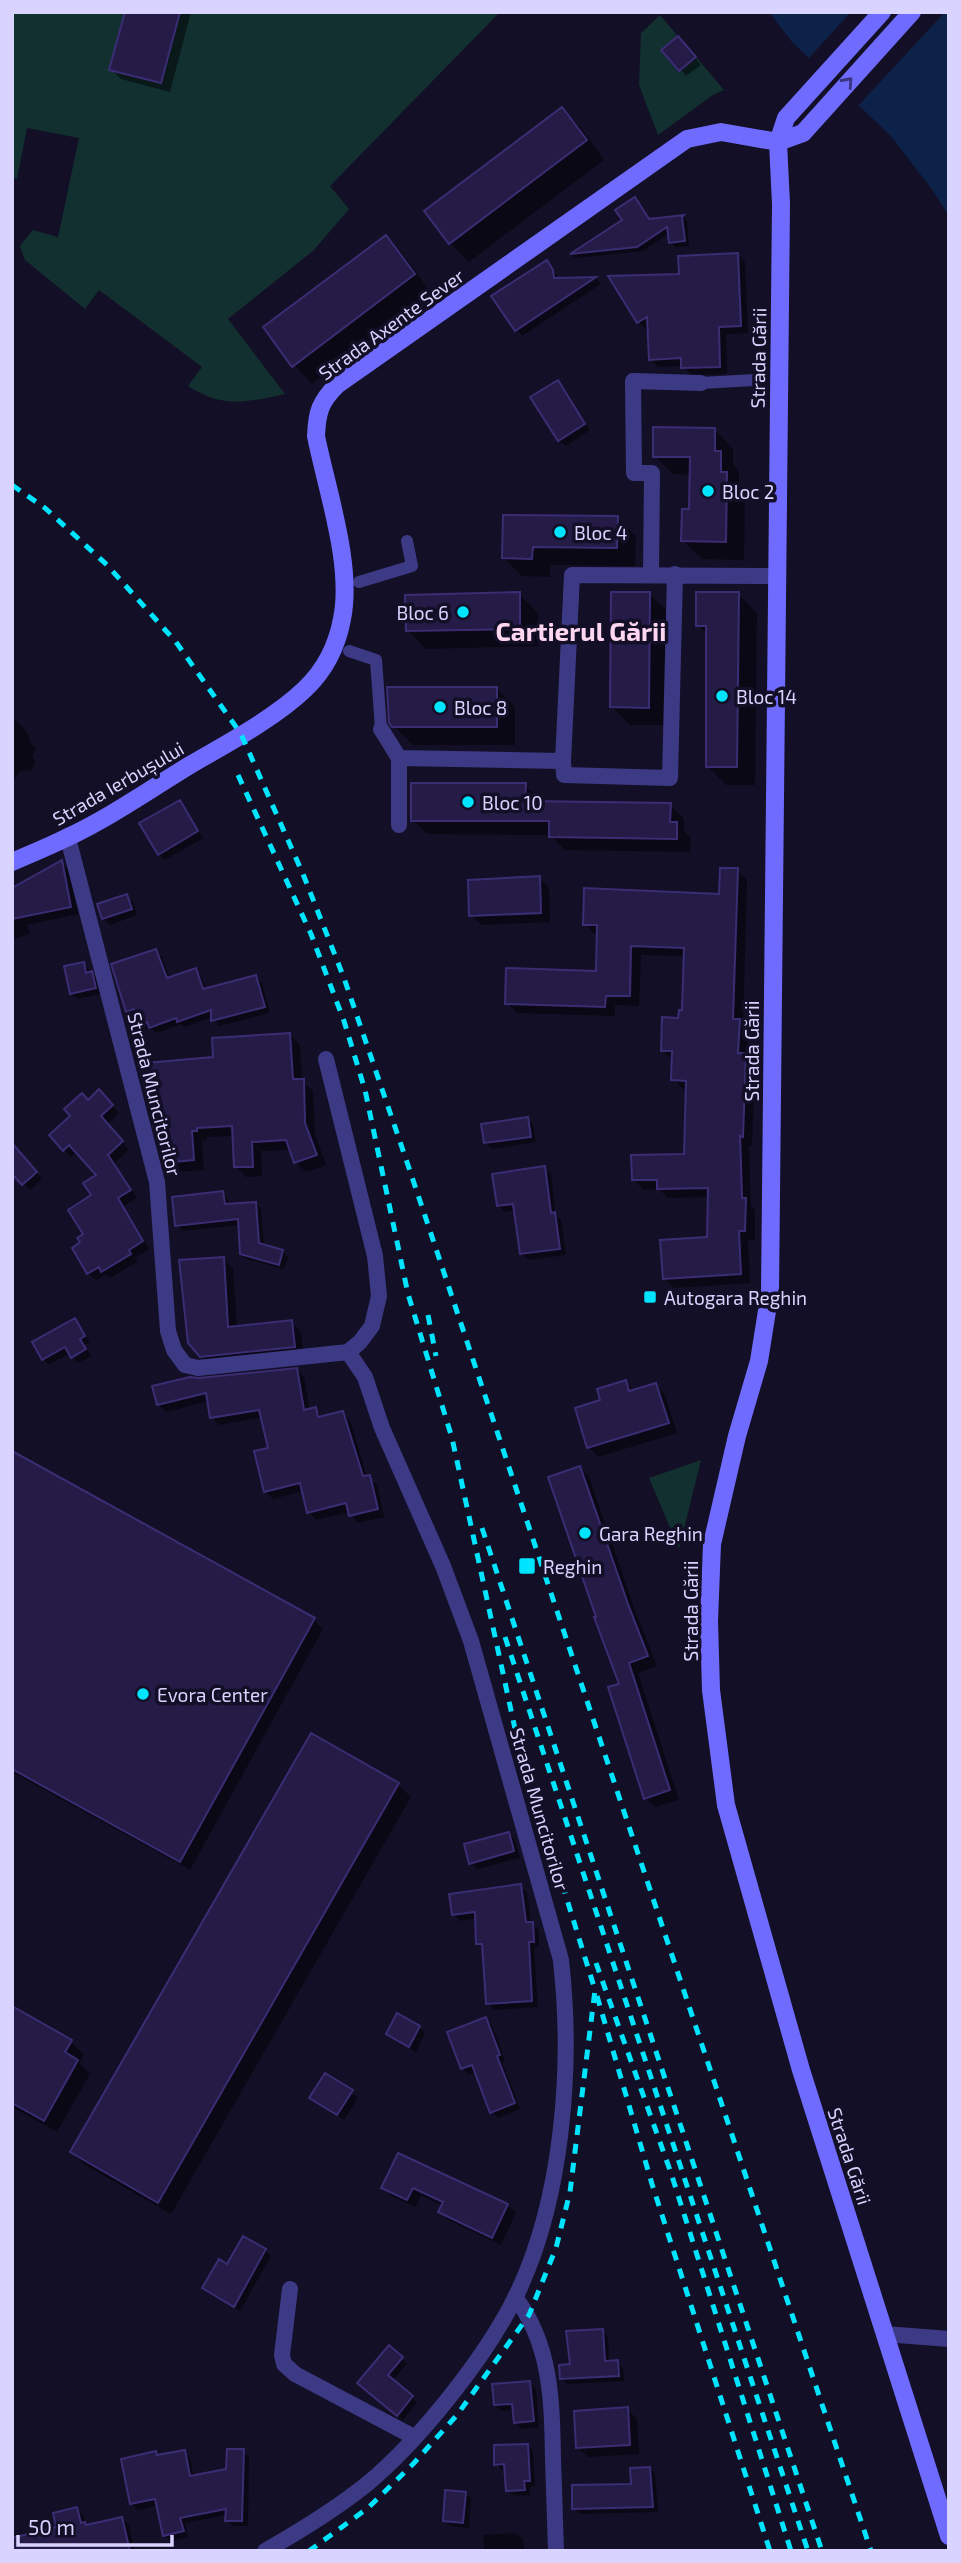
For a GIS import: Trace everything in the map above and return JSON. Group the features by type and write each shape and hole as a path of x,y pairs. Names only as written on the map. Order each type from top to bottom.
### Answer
{"main road":[{"name":"Strada Gării","path":"882,12 786,118 778,142 781,204 770,1292 759,1362 737,1436 712,1544 709,1620 711,1690 726,1805 801,2070 949,2536"},
{"path":"778,142 803,133 912,12"},
{"name":"Strada Axente Sever","path":"241,734 305,689 336,645 345,593 344,564 316,436 317,418 324,398 337,385 687,139 721,132 778,142"},
{"name":"Strada Ierbușului","path":"12,862 68,838 241,734"}],"street":[{"path":"651,574 652,473 634,472 633,381 701,383 755,380"},
{"path":"359,582 412,566 407,541"},
{"path":"675,574 670,778 564,775 572,575 675,574 776,576"},
{"path":"349,651 376,660 381,729 399,758 399,825"},
{"path":"399,758 563,761"},
{"name":"Strada Muncitorilor","path":"68,838 157,1182 168,1331 174,1350 185,1364 198,1368 348,1352 365,1377 382,1428 443,1566 471,1641 561,1960 566,2009 565,2081 557,2163 536,2241 515,2297 493,2335 414,2437 367,2484 265,2551"},
{"path":"326,1059 376,1256 379,1296 372,1326 348,1352"},
{"path":"290,2289 282,2355 284,2364 295,2374 414,2437"},
{"path":"515,2297 529,2315 541,2345 552,2397 555,2551"},
{"path":"885,2334 949,2339"}],"green space":[{"path":"12,12 500,12 330,186 349,209 314,250 228,319 285,394 235,402 213,398 188,386 202,367 99,290 85,309 25,260 20,246 33,230 58,237 79,138 27,128 17,179 12,178"},
{"path":"660,15 677,35 660,50 678,72 697,58 724,90 658,135 639,85 641,33"},
{"path":"701,1460 679,1549 649,1478"}],"water":[{"path":"769,12 949,12 949,216 890,135 792,42"}],"pier":[{"path":"851,12 945,12 856,108 806,61"}],"building":[{"path":"125,12 180,12 161,83 109,70"},
{"path":"678,36 696,57 679,71 661,50"},
{"path":"562,107 587,140 449,244 424,211"},
{"path":"635,197 649,219 684,215 685,241 669,243 667,227 637,247 570,254 622,220 615,210"},
{"path":"386,235 415,274 292,367 263,327"},
{"path":"738,253 741,326 719,327 720,367 681,368 681,358 649,360 647,317 637,323 608,276 679,274 678,256"},
{"path":"547,260 554,278 596,277 515,331 491,296"},
{"path":"558,380 585,424 558,441 530,397"},
{"name":"Bloc 2","path":"653,427 715,428 715,451 721,451 721,472 727,472 726,542 681,541 682,509 689,509 690,457 653,457"},
{"name":"Bloc 4","path":"503,515 618,516 617,548 533,547 532,559 502,558"},
{"name":"Bloc 6","path":"520,592 520,629 406,631 405,595"},
{"path":"611,592 650,592 649,708 610,707"},
{"name":"Bloc 14","path":"696,592 739,592 737,767 706,767 706,626 696,626"},
{"name":"Bloc 8","path":"387,687 497,687 497,727 392,727 389,723"},
{"path":"411,783 526,783 525,801 671,803 670,822 677,822 677,839 549,837 549,821 411,821"},
{"path":"180,800 198,831 158,855 139,823"},
{"path":"62,860 71,907 12,919 12,888"},
{"path":"720,868 738,868 733,1019 740,1019 738,1053 746,1053 743,1137 740,1136 742,1198 746,1198 745,1231 739,1231 741,1274 663,1279 660,1240 707,1237 708,1188 657,1189 657,1180 632,1180 631,1155 684,1154 686,1081 671,1080 672,1051 661,1051 662,1017 678,1018 679,1010 682,1010 684,948 631,946 630,996 606,996 605,1007 505,1004 506,968 596,971 597,925 583,925 584,888 719,894"},
{"path":"540,876 541,913 469,916 468,880"},
{"path":"127,894 132,909 102,919 97,904"},
{"path":"156,949 167,978 196,968 203,989 256,975 265,1007 211,1021 211,1010 149,1028 147,1022 140,1025 134,1009 126,1012 111,964"},
{"path":"84,962 86,973 92,971 96,988 70,994 64,966"},
{"path":"290,1033 293,1079 304,1079 305,1123 317,1155 294,1163 286,1140 252,1142 253,1167 234,1167 232,1126 197,1128 197,1131 192,1131 194,1160 163,1163 158,1134 155,1134 150,1112 146,1063 213,1057 212,1038"},
{"path":"99,1089 113,1105 101,1116 123,1141 108,1155 131,1190 118,1198 143,1241 129,1250 131,1254 101,1272 99,1267 87,1274 72,1248 80,1242 77,1238 83,1234 68,1210 91,1195 83,1183 96,1175 69,1145 63,1151 49,1135 70,1116 64,1109 82,1093 88,1100"},
{"path":"528,1117 531,1137 484,1143 481,1124"},
{"path":"12,1143 37,1172 22,1185 12,1174"},
{"path":"545,1166 551,1213 555,1212 560,1249 520,1254 513,1204 497,1206 492,1174"},
{"path":"223,1191 225,1204 256,1202 259,1243 283,1250 279,1265 240,1254 238,1219 175,1226 172,1197"},
{"path":"224,1257 228,1327 292,1320 295,1347 200,1357 188,1343 179,1260"},
{"path":"75,1318 85,1336 80,1339 86,1349 71,1358 65,1347 42,1360 32,1342"},
{"path":"297,1368 304,1410 316,1407 318,1417 343,1411 363,1476 370,1475 378,1509 349,1516 346,1503 307,1513 300,1483 264,1492 254,1451 268,1448 259,1410 210,1418 206,1393 157,1405 152,1386 190,1377"},
{"path":"626,1380 629,1391 656,1383 669,1423 587,1448 575,1408 600,1400 597,1389"},
{"name":"Evora Center","path":"12,1451 315,1618 180,1862 12,1769"},
{"path":"580,1466 648,1656 629,1663 670,1790 644,1799 608,1687 619,1684 548,1477"},
{"path":"311,1733 399,1783 158,2203 70,2152"},
{"path":"509,1832 514,1851 469,1864 464,1844"},
{"path":"521,1884 526,1922 533,1922 534,1942 529,1942 532,2001 486,2004 482,1944 476,1944 475,1912 452,1915 449,1894"},
{"path":"12,2006 72,2040 65,2052 78,2060 44,2121 12,2103"},
{"path":"397,2013 420,2026 409,2047 386,2034"},
{"path":"486,2017 515,2103 490,2113 472,2065 461,2069 447,2032"},
{"path":"325,2073 353,2090 337,2115 309,2098"},
{"path":"398,2153 508,2204 492,2238 438,2212 443,2202 413,2188 407,2200 381,2188"},
{"path":"243,2236 266,2249 234,2307 202,2288 219,2259 227,2264"},
{"path":"603,2329 605,2361 618,2360 619,2376 560,2379 559,2365 570,2364 566,2331"},
{"path":"389,2345 403,2357 388,2375 413,2396 397,2416 357,2383"},
{"path":"530,2381 534,2421 514,2423 512,2404 494,2405 492,2384"},
{"path":"628,2407 630,2445 576,2448 574,2411"},
{"path":"528,2444 530,2481 524,2481 525,2490 506,2491 504,2464 494,2465 494,2445"},
{"path":"227,2449 244,2449 242,2521 225,2521 226,2509 180,2518 184,2531 163,2536 155,2499 130,2504 121,2459 156,2451 157,2455 185,2450 190,2476 226,2469"},
{"path":"650,2467 653,2507 572,2509 572,2485 631,2484 630,2468"},
{"path":"445,2490 466,2492 463,2523 443,2521"},
{"path":"77,2507 81,2523 85,2522 86,2525 122,2517 130,2551 12,2551 12,2538 56,2527 53,2513"}],"railway":[{"path":"12,485 45,508 107,565 176,642 241,734 303,874 344,978 409,1168 871,2551"},
{"path":"238,775 311,934 344,1021 365,1090 408,1294 452,1438 517,1738 595,1990 570,2192 556,2248 529,2315 457,2415 414,2463 368,2508 309,2551"},
{"path":"428,1315 436,1356"},
{"path":"482,1528 822,2551"},
{"path":"505,1637 808,2551"},
{"path":"596,1963 671,2173 791,2551"},
{"path":"597,1996 652,2184 770,2551"}],"place":[{"name":"Bloc 2","path":"708,491"},
{"name":"Bloc 4","path":"560,532"},
{"name":"Bloc 6","path":"463,612"},
{"name":"Bloc 14","path":"722,696"},
{"name":"Bloc 8","path":"440,707"},
{"name":"Bloc 10","path":"468,802"},
{"name":"Autogara Reghin","path":"650,1297"},
{"name":"Gara Reghin","path":"585,1533"},
{"name":"Reghin","path":"527,1566"},
{"name":"Evora Center","path":"143,1694"}],"district":[{"name":"Cartierul Gării","path":"581,630"}]}
